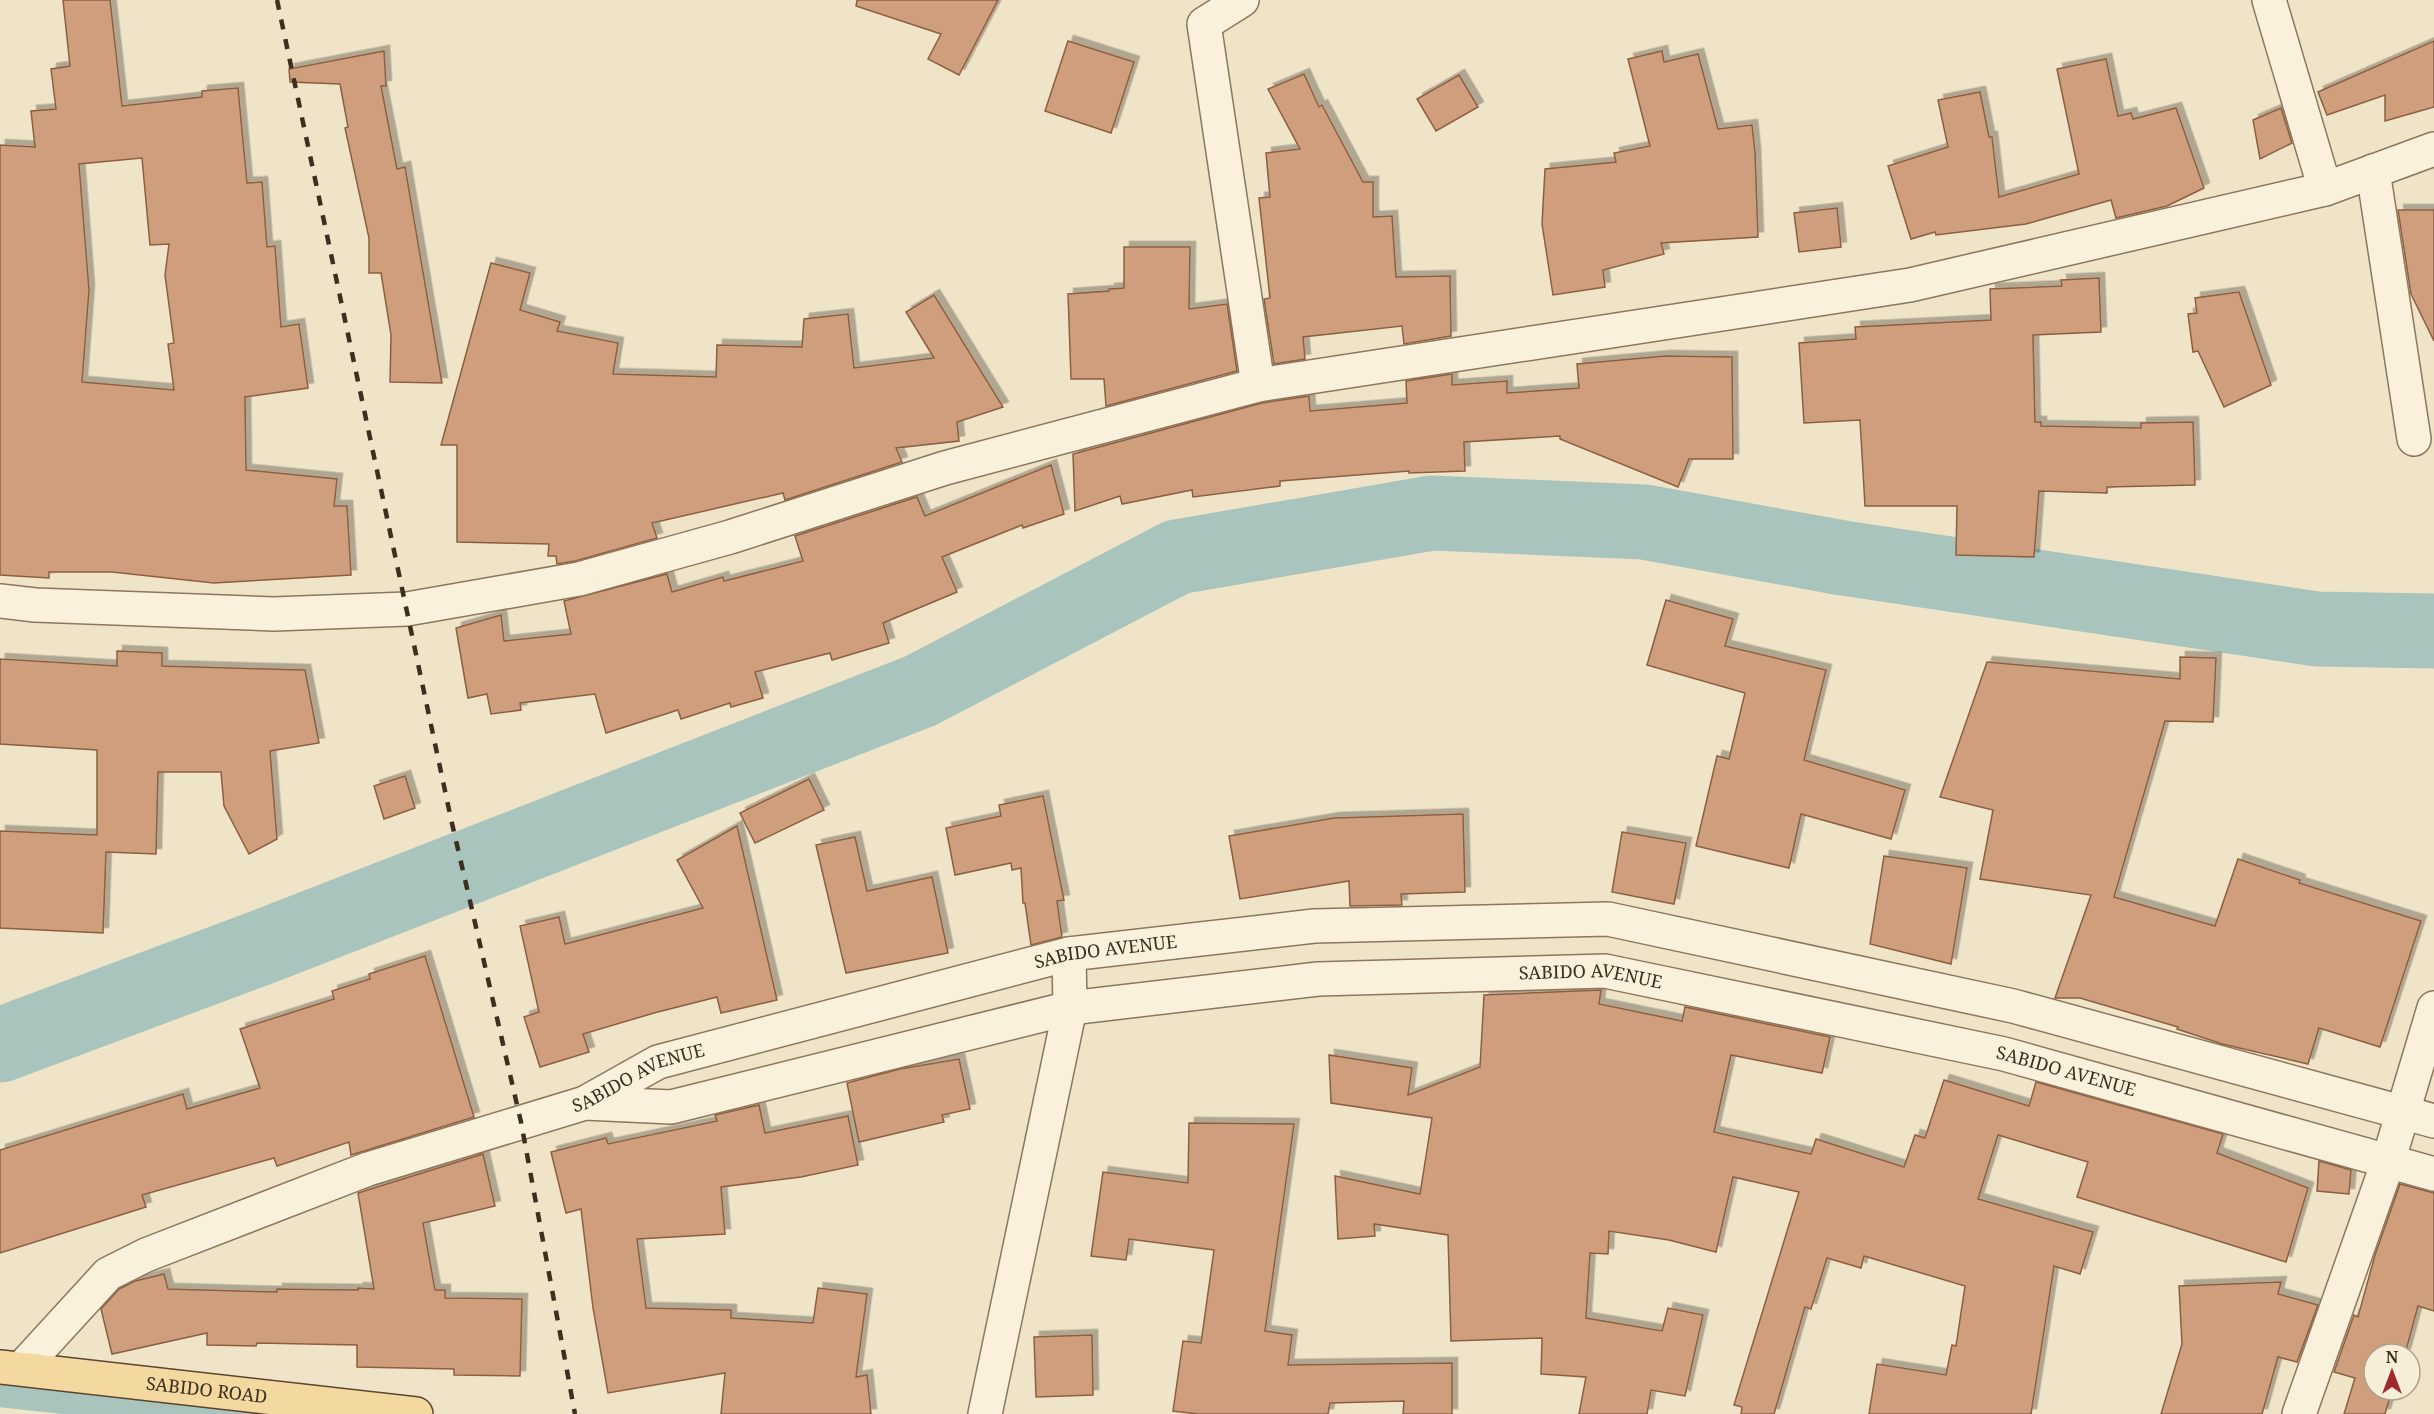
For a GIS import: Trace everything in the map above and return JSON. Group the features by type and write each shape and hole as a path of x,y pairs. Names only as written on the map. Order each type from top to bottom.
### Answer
{"main road":[{"name":"SABIDO ROAD","path":"11,1368 416,1414"}],"street":[{"path":"1242,0 1204,24 1258,386"},
{"path":"2269,0 2325,189"},
{"path":"0,602 274,614 407,609 579,579 730,537 945,468 1258,386 1910,285 2325,189 2434,149"},
{"path":"2373,171 2414,439"},
{"path":"1605,970 1608,919"},
{"name":"SABIDO AVENUE","path":"585,1103 658,1062 1069,954 1314,926 1608,919 2013,1006 2419,1116"},
{"path":"1314,926 1318,979"},
{"path":"985,1414 1070,1008 1069,954"},
{"name":"SABIDO AVENUE","path":"585,1103 671,1107 1070,1008 1318,979 1605,970 2004,1054 2434,1174"},
{"path":"2004,1054 2013,1006"},
{"path":"2299,1414 2388,1162 2419,1116 2434,1008"},
{"path":"11,1368 108,1274 146,1255 368,1169 585,1103"}],"building":[{"path":"63,0 110,0 122,106 202,97 202,91 238,88 247,183 262,182 267,247 275,246 281,327 299,324 308,388 245,397 246,470 337,479 334,506 347,506 351,575 214,583 112,572 49,572 49,578 0,575 0,145 35,147 31,111 56,109 51,69 70,66","holes":["142,158 150,245 169,244 165,275 174,343 168,344 174,390 82,382 89,290 79,164"]},
{"path":"857,0 998,0 959,75 928,59 941,34 856,6"},
{"path":"1068,41 1134,62 1111,133 1045,111"},
{"path":"2434,41 2434,107 2385,121 2385,95 2327,115 2318,92"},
{"path":"384,51 386,86 381,86 397,169 405,167 442,383 390,382 391,335 381,273 369,273 369,238 345,128 348,127 340,84 290,82 289,69"},
{"path":"1662,51 1664,62 1698,54 1718,129 1752,125 1758,237 1661,243 1664,254 1603,270 1605,287 1553,295 1542,224 1545,169 1616,162 1614,153 1650,146 1628,59"},
{"path":"2106,59 2118,116 2131,113 2133,119 2176,108 2204,188 2167,206 2116,218 2111,200 2026,224 1936,235 1935,232 1911,239 1888,166 1948,147 1938,100 1980,92 1989,137 1992,137 1999,197 2079,174 2057,69"},
{"path":"1304,74 1319,107 1322,105 1363,182 1373,182 1373,217 1392,216 1396,277 1450,276 1451,336 1404,344 1402,326 1303,337 1305,359 1274,364 1264,299 1270,298 1259,198 1270,197 1266,153 1300,149 1268,89"},
{"path":"1459,75 1478,107 1436,131 1417,99"},
{"path":"2281,108 2292,143 2260,159 2253,120"},
{"path":"1837,208 1841,247 1799,252 1794,213"},
{"path":"2398,210 2434,210 2434,341 2411,294"},
{"path":"1124,247 1190,247 1189,309 1227,304 1237,371 1106,406 1104,379 1071,379 1068,294 1124,288"},
{"path":"491,263 530,273 520,310 560,322 557,331 618,343 613,374 716,377 717,345 802,347 804,319 848,314 854,368 934,358 906,312 934,295 1003,407 957,422 959,441 896,448 902,462 785,500 783,493 652,523 657,538 575,561 557,564 556,556 548,556 549,544 457,542 457,445 441,445"},
{"path":"2099,278 2101,332 2033,335 2035,422 2041,422 2041,426 2141,428 2141,423 2193,422 2195,485 2107,487 2107,493 2039,491 2034,557 1956,555 1957,506 1865,506 1860,420 1804,423 1799,343 1856,339 1855,327 1991,320 1990,289 2062,286 2061,280"},
{"path":"2239,292 2271,385 2224,407 2198,351 2193,352 2188,314 2197,313 2195,298"},
{"path":"1665,356 1732,357 1733,459 1689,459 1678,487 1560,439 1560,436 1464,442 1465,471 1409,473 1409,471 1280,481 1280,486 1193,497 1192,490 1122,504 1120,496 1075,511 1073,454 1262,403 1309,396 1310,411 1407,403 1406,381 1452,374 1452,385 1507,381 1507,393 1579,388 1577,364"},
{"path":"1051,465 1064,514 1023,528 1022,525 942,557 957,592 883,623 889,643 832,660 830,653 755,672 763,698 731,707 730,703 681,719 678,710 606,733 595,694 520,703 521,710 491,714 487,694 468,698 456,628 501,615 504,641 571,634 564,601 667,574 672,592 723,577 724,581 803,561 795,536 917,497 925,516"},
{"path":"1666,600 1733,619 1725,646 1826,670 1804,760 1905,790 1891,839 1801,814 1789,868 1696,846 1717,756 1729,759 1745,693 1647,665"},
{"path":"117,651 162,653 162,666 305,670 319,743 270,751 277,839 249,854 224,806 221,772 158,772 156,854 106,852 103,933 0,928 0,831 97,835 97,750 0,744 0,659 117,666"},
{"path":"2180,657 2216,658 2213,722 2165,721 2114,897 2215,926 2238,859 2300,880 2299,883 2421,921 2380,1047 2319,1028 2308,1064 2222,1044 2177,1029 2178,1027 2080,998 2055,998 2091,895 1980,879 1993,810 1940,797 1987,662 2180,679"},
{"path":"405,776 415,808 384,819 374,786"},
{"path":"809,779 824,810 755,843 740,813"},
{"path":"1043,796 1064,900 1057,901 1062,937 1031,945 1025,903 1023,903 1021,868 1012,870 1011,863 955,875 946,828 1001,816 999,805"},
{"path":"1463,814 1465,892 1401,894 1402,905 1350,906 1349,881 1240,899 1229,836 1334,818"},
{"path":"737,826 777,1000 721,1013 717,997 654,1013 583,1034 589,1052 540,1067 524,1017 539,1012 520,926 559,917 565,944 703,908 677,860"},
{"path":"1622,832 1686,843 1674,904 1612,892"},
{"path":"855,837 867,891 932,877 948,953 846,973 816,845"},
{"path":"1884,856 1967,868 1951,964 1870,944"},
{"path":"425,956 474,1117 351,1155 349,1142 277,1166 274,1158 142,1195 146,1207 0,1253 0,1150 183,1094 187,1109 260,1088 240,1029 334,999 332,991 370,979 369,974"},
{"path":"1601,990 1599,1004 1682,1021 1685,1007 1830,1037 1822,1073 1731,1055 1714,1132 1811,1154 1816,1139 1904,1167 1915,1135 1925,1138 1944,1080 2029,1106 2036,1082 2223,1134 2217,1153 2308,1188 2286,1262 2077,1197 2088,1162 1998,1135 1978,1199 2093,1232 2080,1274 2054,1266 2031,1414 1869,1414 1877,1364 1946,1375 1952,1345 1956,1346 1965,1286 1864,1256 1861,1268 1827,1258 1811,1309 1805,1307 1774,1414 1741,1414 1742,1407 1734,1405 1799,1192 1733,1177 1716,1252 1669,1240 1609,1231 1608,1254 1590,1253 1586,1318 1662,1331 1668,1308 1703,1315 1685,1396 1651,1390 1647,1414 1579,1414 1586,1377 1541,1374 1542,1338 1451,1341 1448,1235 1374,1224 1375,1236 1338,1239 1335,1176 1420,1194 1432,1118 1331,1103 1329,1055 1412,1068 1408,1095 1480,1067 1484,995"},
{"path":"959,1059 970,1109 942,1115 944,1122 859,1142 847,1083 900,1069"},
{"path":"759,1105 765,1133 848,1116 858,1165 801,1177 721,1187 725,1234 637,1239 646,1308 731,1310 731,1318 813,1323 818,1288 867,1294 856,1377 867,1375 871,1414 721,1414 725,1373 608,1393 593,1308 581,1209 566,1213 551,1152 606,1138 608,1144 717,1121 715,1115"},
{"path":"1189,1123 1294,1124 1265,1331 1292,1335 1288,1365 1452,1363 1452,1414 1403,1414 1404,1401 1330,1403 1328,1414 1198,1414 1173,1411 1183,1341 1201,1343 1214,1250 1129,1239 1126,1260 1091,1256 1103,1172 1188,1183"},
{"path":"483,1154 495,1206 423,1223 435,1290 445,1290 445,1298 522,1299 520,1376 454,1375 454,1369 357,1367 357,1345 257,1343 256,1346 207,1345 207,1333 112,1354 101,1309 119,1289 135,1281 164,1274 168,1289 277,1292 277,1289 374,1289 358,1193"},
{"path":"2319,1161 2351,1170 2349,1194 2317,1191"},
{"path":"2400,1184 2434,1193 2434,1311 2418,1306 2408,1342 2362,1342 2362,1402 2388,1402 2385,1414 2344,1414 2355,1378 2334,1372 2354,1315 2358,1317 2375,1255"},
{"path":"2281,1282 2278,1294 2318,1305 2297,1362 2278,1357 2262,1414 2161,1414 2182,1344 2179,1286"},
{"path":"1092,1335 1093,1395 1036,1397 1034,1337"}],"waterway":[{"path":"0,1045 260,948 920,691 1177,557 1432,513 1644,522 1843,558 2317,629 2434,631"},
{"path":"0,1385 263,1414"}],"railway":[{"path":"277,0 451,819 521,1122 575,1414"}]}
